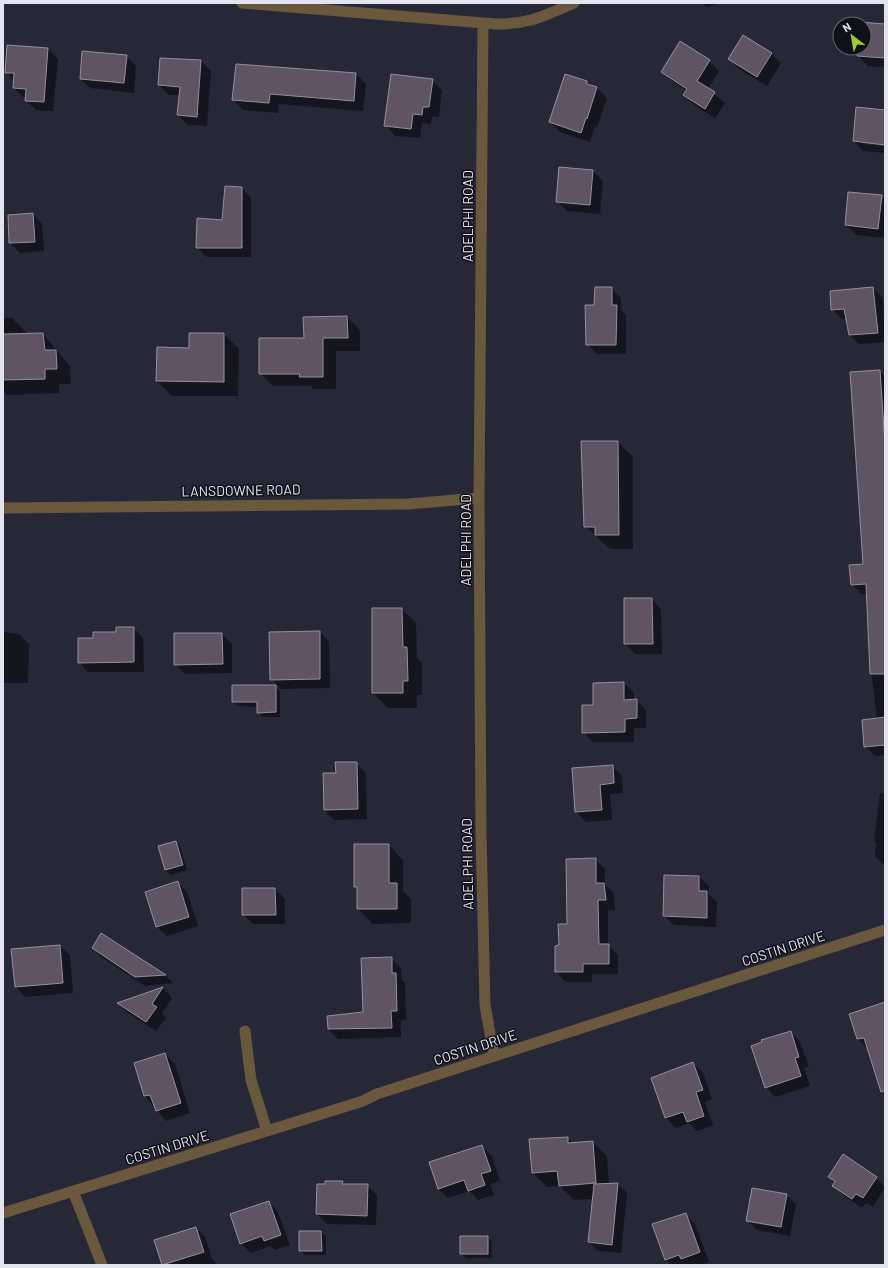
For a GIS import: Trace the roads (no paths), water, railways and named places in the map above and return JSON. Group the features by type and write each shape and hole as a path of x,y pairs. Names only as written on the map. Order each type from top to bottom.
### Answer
{"street":[{"path":"242,3 483,23 517,24 534,21 574,3"},
{"name":"ADELPHI ROAD","path":"483,23 479,498 481,825 485,1005 494,1056"},
{"name":"LANSDOWNE ROAD","path":"3,508 408,504 479,498"},
{"name":"COSTIN DRIVE","path":"3,1213 363,1101 377,1094 885,930"},
{"path":"244,1031 251,1080 267,1131"},
{"path":"73,1191 102,1265"}]}
